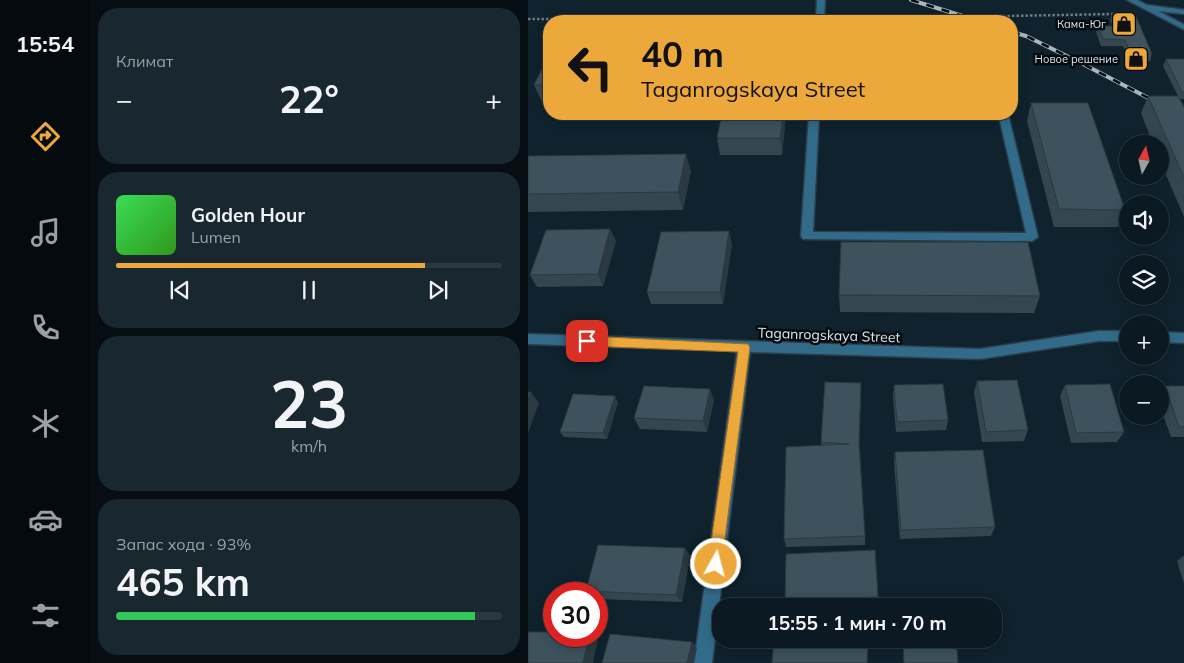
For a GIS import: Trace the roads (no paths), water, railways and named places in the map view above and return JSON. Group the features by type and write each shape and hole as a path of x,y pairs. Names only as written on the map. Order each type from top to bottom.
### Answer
{"street":[{"path":"820,15 821,0"},
{"path":"1131,0 1184,28"},
{"path":"1141,6 1184,12"},
{"path":"814,120 807,236 1032,237 1004,120"},
{"name":"Taganrogskaya Street","path":"528,339 980,354 1098,336 1119,336"},
{"path":"1169,337 1184,338"},
{"path":"703,663 744,347"}],"railway":[{"path":"911,0 960,15"},
{"path":"1018,34 1081,63 1185,117"}],"place":[{"name":"Кама-Юг","path":"1124,24"},
{"name":"Новое решение","path":"1136,59"}]}
